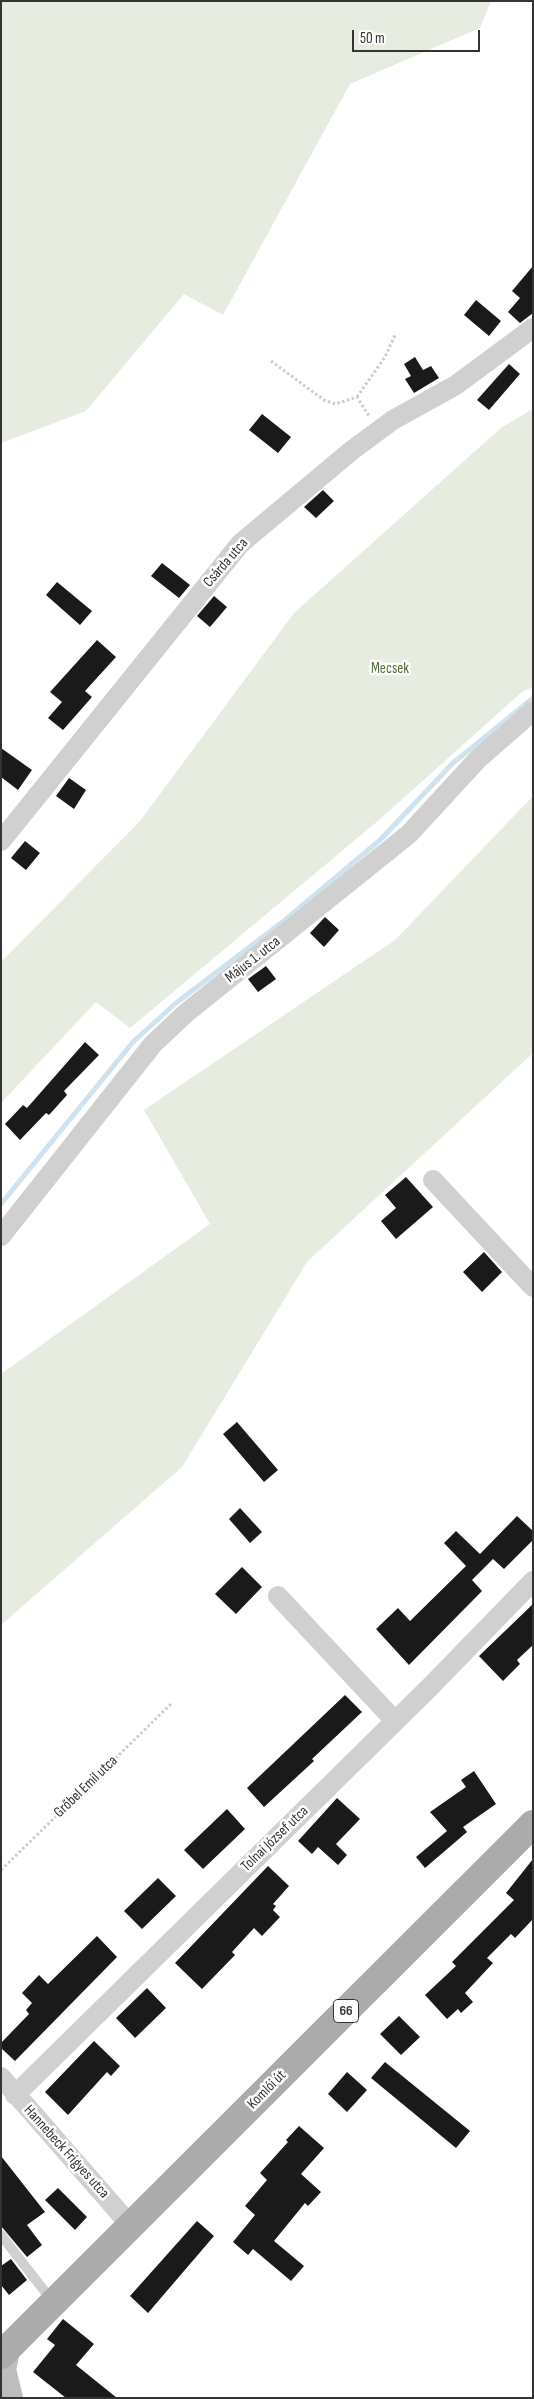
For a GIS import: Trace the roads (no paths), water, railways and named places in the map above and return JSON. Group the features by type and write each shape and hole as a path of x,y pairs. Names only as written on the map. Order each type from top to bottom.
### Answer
{"main road":[{"name":"Komlói út","path":"4,2352 533,1824"}],"street":[{"name":"Csárda utca","path":"1,841 240,544 351,451 393,420 456,385 533,328"},
{"name":"Május 1. utca","path":"1,1236 153,1044 186,1013 409,834 478,759 533,711"},
{"path":"433,1180 533,1287"},
{"name":"Tolnai József utca","path":"15,2094 395,1721 533,1582"},
{"path":"278,1596 395,1721"},
{"name":"Hannebeck Frigyes utca","path":"1,2077 131,2226"},
{"path":"4,2352 2,2370 9,2398"}],"lane":[{"path":"1,2235 54,2303"}],"waterway":[{"path":"1,1204 133,1042 176,1003 285,920 380,840 453,763 533,698"}],"park label":[{"name":"Mecsek","path":"390,669"}]}
